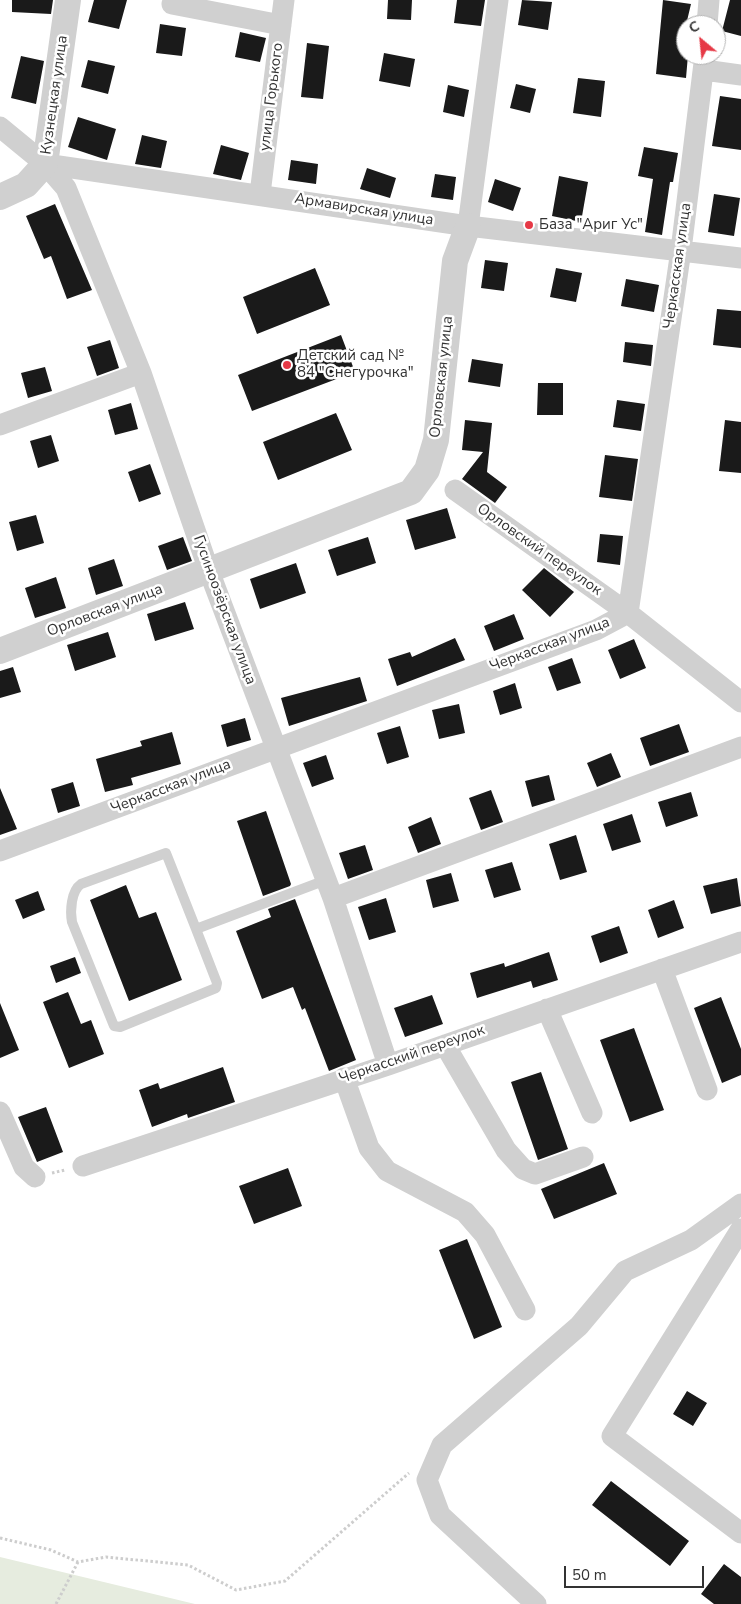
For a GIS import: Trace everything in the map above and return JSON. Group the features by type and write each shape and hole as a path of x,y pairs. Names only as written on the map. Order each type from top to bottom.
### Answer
{"street":[{"name":"Кузнецкая улица","path":"0,197 26,186 45,164 68,0"},
{"name":"улица Горького","path":"260,194 284,0"},
{"name":"Орловская улица","path":"0,651 411,492 427,470 436,440 455,261 468,226 498,0"},
{"path":"708,15 709,0"},
{"path":"172,4 281,24"},
{"name":"Черкасская улица","path":"0,851 596,630 628,613 681,250 705,65"},
{"path":"713,65 741,76"},
{"path":"0,127 45,164"},
{"name":"Армавирская улица","path":"45,164 468,226 741,258"},
{"name":"Гусиноозёрская улица","path":"45,164 66,188 142,373 209,571 330,889 388,1065"},
{"path":"0,425 142,373"},
{"name":"Орловский переулок","path":"455,490 628,613 741,702"},
{"path":"330,889 741,747"},
{"name":"Черкасский переулок","path":"83,1166 388,1065 741,942"},
{"path":"662,969 707,1090"},
{"path":"548,1009 592,1113"},
{"path":"445,1045 506,1150 523,1169 536,1174 583,1158"},
{"path":"344,1078 369,1148 387,1171 465,1212 485,1235 526,1310"},
{"path":"0,1112 24,1167 35,1177"},
{"path":"536,1604 440,1515 427,1480 442,1445 579,1326 625,1271 691,1240 741,1204"},
{"path":"741,1229 612,1436 741,1533"}],"lane":[{"path":"166,853 196,929 217,983 216,988 120,1026 114,1026 72,922 71,911 77,887 166,853"},
{"path":"196,929 330,889"}],"path":[{"path":"35,1177 83,1166"},
{"path":"0,1538 51,1550 78,1562 106,1557 188,1565 236,1590 284,1581 413,1470"},
{"path":"56,1604 78,1562"}],"shaded area":[{"path":"0,1557 195,1604 0,1604"}],"building":[{"path":"12,0 53,0 51,14 12,12"},
{"path":"94,0 127,0 119,29 88,22"},
{"path":"388,0 412,0 411,20 387,19"},
{"path":"457,0 485,0 481,26 454,23"},
{"path":"522,0 552,2 548,30 518,25"},
{"path":"663,0 691,4 688,15 676,15 676,65 687,65 686,78 656,74"},
{"path":"730,0 741,0 741,36 726,32 726,16"},
{"path":"160,24 186,28 182,56 156,53"},
{"path":"240,32 266,38 260,62 235,57"},
{"path":"307,43 329,46 323,99 301,97"},
{"path":"384,53 415,59 410,87 379,81"},
{"path":"21,56 44,61 36,104 11,98"},
{"path":"88,60 115,66 108,94 81,87"},
{"path":"578,78 605,81 601,117 573,113"},
{"path":"516,84 536,89 530,113 510,108"},
{"path":"448,85 469,90 464,117 443,112"},
{"path":"720,96 741,99 741,150 712,146"},
{"path":"78,117 116,129 107,160 68,147"},
{"path":"142,135 167,141 161,168 135,164"},
{"path":"221,145 249,153 241,180 213,174"},
{"path":"644,147 678,153 673,182 670,182 662,235 645,232 653,179 638,176"},
{"path":"291,160 318,164 316,184 288,180"},
{"path":"367,168 396,178 390,198 360,189"},
{"path":"435,174 456,177 453,200 431,197"},
{"path":"559,176 588,182 581,222 552,216"},
{"path":"495,179 521,188 513,211 488,202"},
{"path":"714,194 740,198 734,236 708,232"},
{"path":"55,204 92,290 67,299 51,256 44,259 26,216"},
{"path":"485,260 508,263 504,291 481,288"},
{"path":"315,268 330,305 257,334 243,297"},
{"path":"556,268 582,273 576,302 550,297"},
{"path":"626,279 659,285 654,312 621,306"},
{"path":"717,309 741,311 741,348 713,345"},
{"path":"341,335 355,372 252,411 238,375"},
{"path":"110,340 119,368 97,376 87,347"},
{"path":"625,342 653,345 651,366 623,362"},
{"path":"472,359 503,364 500,387 468,382"},
{"path":"45,367 52,391 28,398 21,373"},
{"path":"538,383 563,383 563,415 537,415"},
{"path":"617,400 645,404 641,431 613,427"},
{"path":"131,403 138,429 115,435 108,410"},
{"path":"336,413 352,450 278,480 263,442"},
{"path":"465,420 492,423 487,472 507,487 495,503 462,479 483,452 462,450"},
{"path":"725,420 741,422 741,473 719,471"},
{"path":"51,435 59,461 38,468 30,441"},
{"path":"605,455 638,459 632,501 599,497"},
{"path":"150,464 161,494 139,502 128,472"},
{"path":"447,508 456,538 415,550 406,520"},
{"path":"36,515 44,543 17,551 9,522"},
{"path":"600,534 623,536 620,565 597,562"},
{"path":"183,537 192,561 167,570 158,546"},
{"path":"368,537 376,563 337,576 328,550"},
{"path":"114,559 123,586 96,595 88,568"},
{"path":"296,563 306,593 260,609 250,579"},
{"path":"544,568 574,592 550,617 522,590"},
{"path":"56,577 66,608 35,618 25,588"},
{"path":"185,602 194,629 155,641 147,614"},
{"path":"514,614 524,639 494,651 484,626"},
{"path":"108,632 116,657 75,671 67,645"},
{"path":"455,638 465,660 397,686 388,659 410,652 412,657"},
{"path":"634,639 646,668 620,679 608,650"},
{"path":"572,658 581,683 557,691 548,667"},
{"path":"13,667 21,692 0,698 0,671"},
{"path":"360,677 367,701 289,726 281,698"},
{"path":"515,683 522,708 500,715 493,691"},
{"path":"459,704 465,733 439,739 432,710"},
{"path":"245,718 251,740 227,747 221,725"},
{"path":"679,724 689,752 650,766 640,738"},
{"path":"400,726 409,757 387,764 377,733"},
{"path":"172,732 181,764 131,778 133,785 105,792 96,759 142,746 140,741"},
{"path":"611,753 621,777 597,787 587,763"},
{"path":"326,755 334,779 312,787 303,763"},
{"path":"549,775 555,800 532,807 525,781"},
{"path":"73,782 80,806 58,813 51,789"},
{"path":"0,788 17,829 0,835"},
{"path":"491,790 503,822 481,830 469,798"},
{"path":"691,792 698,816 666,827 658,802"},
{"path":"266,811 291,884 263,896 237,821"},
{"path":"632,814 641,842 612,851 603,824"},
{"path":"431,817 441,844 418,853 408,827"},
{"path":"576,835 587,872 560,880 549,844"},
{"path":"365,845 373,870 348,879 339,853"},
{"path":"512,862 521,890 494,898 485,870"},
{"path":"451,873 459,901 433,908 426,880"},
{"path":"737,878 741,906 711,914 703,886"},
{"path":"126,885 139,918 156,912 182,980 129,1001 90,900"},
{"path":"38,891 45,910 23,919 15,900"},
{"path":"386,898 396,932 369,940 358,907"},
{"path":"295,899 356,1060 329,1071 305,1008 302,1010 293,987 262,999 236,931 271,917 268,909"},
{"path":"674,900 684,928 658,938 648,910"},
{"path":"619,926 628,953 600,963 591,936"},
{"path":"549,952 558,980 533,988 531,981 477,998 470,973 504,963 505,967"},
{"path":"75,957 81,973 56,983 50,966"},
{"path":"68,992 81,1024 91,1020 104,1054 69,1068 43,1002"},
{"path":"432,995 443,1024 405,1037 394,1008"},
{"path":"721,997 741,1049 741,1075 722,1083 694,1008"},
{"path":"0,1003 19,1050 0,1058"},
{"path":"634,1028 664,1110 630,1122 600,1040"},
{"path":"223,1067 235,1102 188,1118 187,1114 152,1127 139,1090 158,1083 160,1089"},
{"path":"541,1072 568,1149 538,1160 511,1082"},
{"path":"46,1107 63,1152 37,1162 18,1117"},
{"path":"604,1163 617,1194 554,1219 541,1189"},
{"path":"288,1168 302,1206 254,1224 239,1186"},
{"path":"467,1239 502,1327 474,1339 439,1250"},
{"path":"687,1391 707,1403 693,1426 673,1414"},
{"path":"611,1481 689,1541 670,1566 592,1505"},
{"path":"724,1564 741,1577 741,1604 714,1604 701,1594"}],"place":[{"name":"База \"Ариг Ус\"","path":"529,225"},
{"name":"Детский сад № 84 \"Снегурочка\"","path":"287,365"}]}
